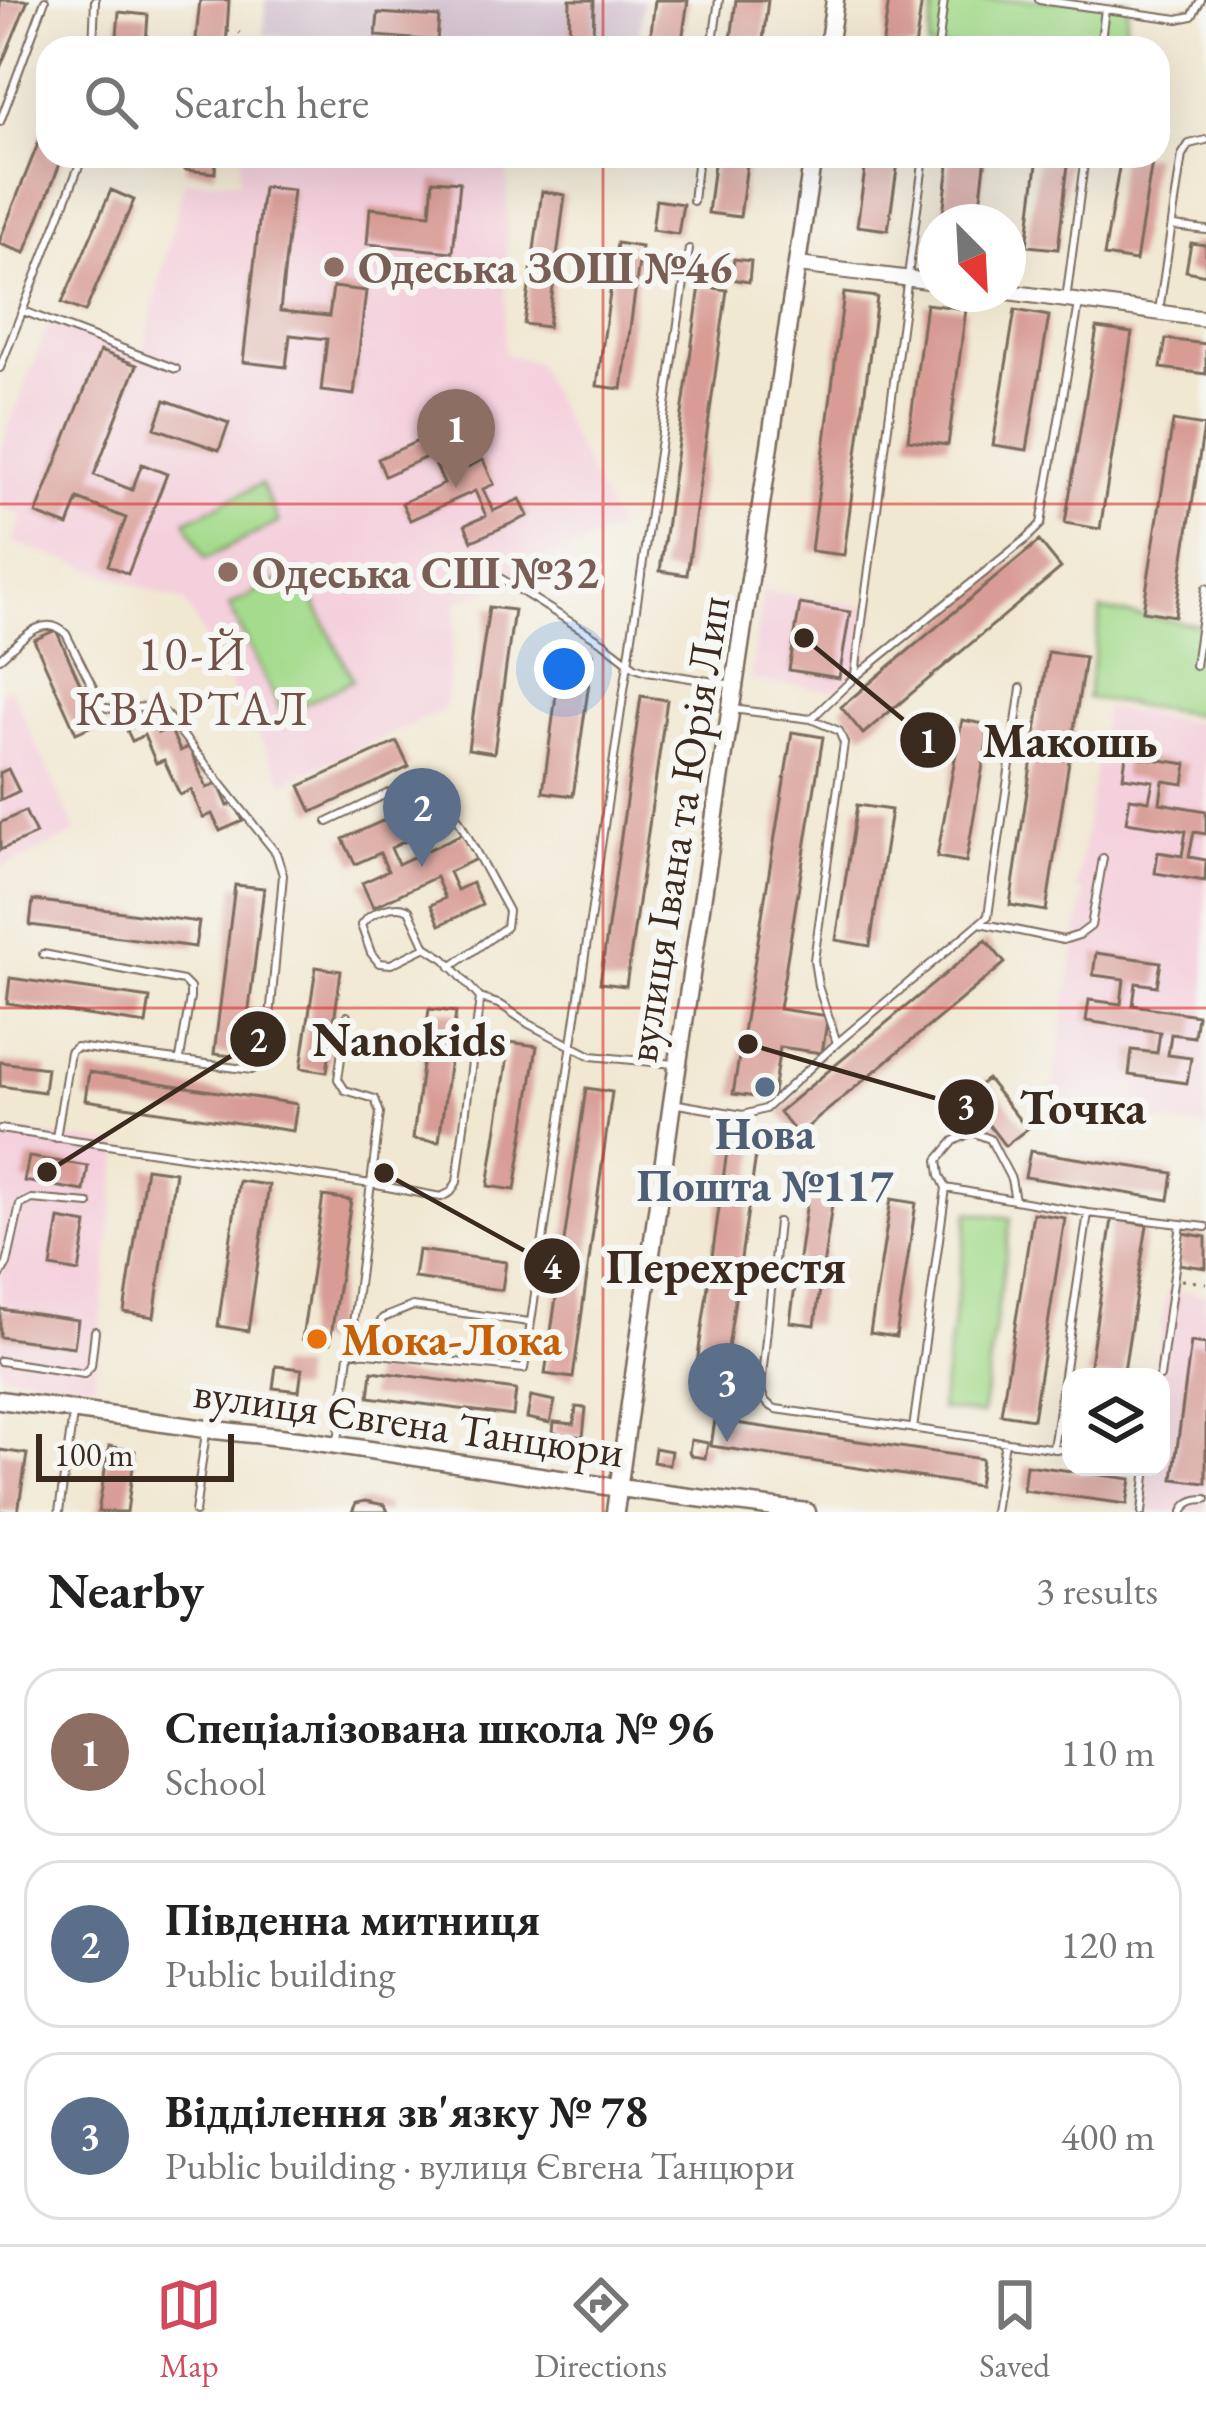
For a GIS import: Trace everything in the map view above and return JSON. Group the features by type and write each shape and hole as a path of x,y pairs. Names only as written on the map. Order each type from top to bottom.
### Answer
{"street":[{"path":"830,36 835,0"},
{"name":"вулиця Івана та Юрія Лип","path":"615,1512 811,168"},
{"path":"797,265 918,279"},
{"path":"1026,294 1206,320"},
{"name":"вулиця Євгена Танцюри","path":"0,1400 807,1512"}],"lane":[{"path":"0,122 45,0"},
{"path":"94,36 95,0"},
{"path":"714,36 719,0"},
{"path":"940,36 944,0"},
{"path":"1039,0 1178,19 1192,16 1201,0"},
{"path":"1102,36 1105,9"},
{"path":"1158,313 1182,155 1189,144 1206,140"},
{"path":"0,368 76,168"},
{"path":"693,201 697,168"},
{"path":"855,677 922,168"},
{"path":"812,719 855,677 1041,524 1073,301 1084,168"},
{"path":"1173,226 1206,230"},
{"path":"349,1351 524,1369 688,249"},
{"path":"23,311 176,369"},
{"path":"465,556 630,663 647,671 735,685"},
{"path":"1195,666 1206,588"},
{"path":"0,658 35,629 59,626 103,707 145,706 165,712 276,853 283,874 266,1062 252,1070 76,1047 70,1052 56,1138"},
{"path":"672,1103 758,1113 988,916 1021,688"},
{"path":"731,709 812,719 838,731 844,743 814,960 837,1043"},
{"path":"328,822 426,776 436,778 508,910 506,927 452,967"},
{"path":"980,923 1063,940 1079,935 1091,926 1103,858"},
{"path":"426,947 391,964 379,963 361,925 364,919 394,906 404,907 426,947 445,959 480,998 591,1056 678,1065"},
{"path":"43,954 183,981 190,988 190,998 180,1060"},
{"path":"0,1130 440,1197 457,1183 480,998"},
{"path":"338,1444 380,1113 375,1099 345,1090 338,1078 347,1016"},
{"path":"913,1430 946,1188 938,1160 954,1141 973,1132 990,1139 1011,1179 1015,1200"},
{"path":"946,1188 1088,1213 1206,1227"},
{"path":"0,1276 20,1205 32,1199 89,1204"},
{"path":"1053,1449 1088,1213"},
{"path":"778,1222 761,1387 762,1397 776,1409 1062,1450"},
{"path":"1161,1368 1181,1224"},
{"path":"361,1353 383,1318 412,1306 530,1322"},
{"path":"0,1361 84,1374 91,1366 95,1330"},
{"path":"59,1512 74,1411"},
{"path":"195,1512 206,1429"},
{"path":"994,1512 1005,1442"},
{"path":"1142,1512 1146,1476"},
{"path":"1183,1512 1184,1506 1206,1499"}],"path":[{"path":"227,31 240,33"},
{"path":"1174,1279 1206,1283"}],"shaded area":[{"path":"266,0 643,0 639,36 264,35"},
{"path":"240,168 508,168 504,353 536,363 617,529 457,602 445,709 284,782 185,602 14,542 23,514 0,506 0,450 52,317 142,356 184,181 239,181"},
{"path":"763,591 876,608 866,674 847,691 750,681"},
{"path":"10,687 77,833 0,869 0,692"},
{"path":"1105,708 1206,724 1206,1129 1050,1105 1084,892 1076,890"},
{"path":"0,1131 120,1144 94,1383 0,1373"},
{"path":"1167,1290 1206,1295 1206,1512 1137,1512 1142,1476 1170,1476 1170,1368 1156,1368"}],"green space":[{"path":"935,0 1129,0 1124,36 930,36"},
{"path":"261,484 279,522 205,559 186,521"},
{"path":"299,571 353,680 283,715 229,606"},
{"path":"1101,610 1206,626 1206,716 1087,698"},
{"path":"969,1212 1011,1218 982,1415 940,1409"}],"building":[{"path":"0,0 28,0 0,68"},
{"path":"200,0 229,0 227,36 196,36"},
{"path":"570,0 594,0 593,36 569,36"},
{"path":"655,0 688,0 683,36 650,36"},
{"path":"736,0 768,0 764,36 732,36"},
{"path":"889,0 922,0 917,36 884,36"},
{"path":"119,12 148,15 146,36 117,36"},
{"path":"378,13 439,17 437,36 376,36"},
{"path":"36,149 36,168 58,168 25,253 0,244"},
{"path":"185,168 215,168 215,173"},
{"path":"714,168 746,168 740,217 708,213"},
{"path":"865,168 897,168 888,230 857,226"},
{"path":"949,168 985,168 980,204 944,204"},
{"path":"1037,168 1068,168 1058,249 1027,246"},
{"path":"1119,168 1151,168 1136,261 1104,256"},
{"path":"433,180 460,182 453,252 367,244 370,208 430,214"},
{"path":"263,187 293,190 280,311 329,316 333,287 366,291 354,395 321,391 327,339 290,335 286,367 243,362"},
{"path":"111,190 134,200 85,312 62,303"},
{"path":"542,191 565,195 548,327 524,324"},
{"path":"656,200 683,204 678,234 652,230"},
{"path":"617,243 641,247 622,389 597,386"},
{"path":"1191,243 1206,245 1206,275 1186,271"},
{"path":"734,259 751,261 749,282 731,279"},
{"path":"700,286 727,290 687,575 660,571"},
{"path":"844,293 877,297 844,555 811,551"},
{"path":"925,312 966,312 948,445 908,440"},
{"path":"1015,312 1049,316 1027,450 993,445"},
{"path":"1097,328 1132,333 1100,529 1065,523"},
{"path":"1166,339 1206,344 1206,374 1161,368"},
{"path":"100,351 137,365 94,475 132,490 142,464 167,474 128,574 108,565 126,518 78,499 68,526 36,514"},
{"path":"165,400 229,423 219,450 155,428"},
{"path":"1173,421 1204,426 1175,616 1143,611"},
{"path":"436,433 448,476 483,460 494,484 483,489 493,511 520,499 528,516 472,541 465,525 486,516 475,491 410,520 402,503 444,484 431,455 385,476 378,459"},
{"path":"1039,541 1061,568 863,734 841,707"},
{"path":"800,604 850,612 839,678 789,670"},
{"path":"489,607 514,610 494,753 468,749"},
{"path":"56,630 98,723 76,733 34,640"},
{"path":"562,650 593,654 573,796 543,792"},
{"path":"1048,652 1085,657 1046,911 1010,905"},
{"path":"641,696 667,700 626,986 600,983"},
{"path":"146,712 158,733 170,728 180,751 189,747 207,788 218,783 228,806 235,803 243,821 220,831 212,814 203,818 191,790 180,795 164,760 156,763 144,735 132,741 123,722"},
{"path":"962,720 990,725 966,862 937,857"},
{"path":"792,732 823,737 779,1009 828,1016 822,1053 780,1047 772,1099 733,1094"},
{"path":"397,742 409,767 312,812 300,786"},
{"path":"1126,755 1187,764 1184,784 1163,781 1160,803 1206,811 1206,834 1194,832 1189,857 1206,860 1205,881 1155,873 1158,852 1182,856 1186,831 1126,822 1130,798 1149,801 1153,781 1123,777"},
{"path":"8,769 19,791 0,800 0,773"},
{"path":"857,805 891,810 870,946 836,940"},
{"path":"25,811 36,834 0,850 0,823"},
{"path":"400,813 412,838 391,848 398,864 464,833 476,859 449,872 457,890 472,883 482,905 440,925 431,905 445,898 436,877 373,907 362,883 388,871 380,853 355,864 343,839"},
{"path":"235,885 264,888 243,1057 214,1054"},
{"path":"33,900 199,922 195,947 30,925"},
{"path":"986,940 1005,963 798,1135 779,1112"},
{"path":"1096,953 1161,962 1157,986 1136,983 1133,1005 1197,1015 1194,1037 1171,1034 1168,1055 1191,1058 1187,1083 1129,1075 1132,1050 1157,1053 1160,1032 1086,1021 1089,1000 1121,1004 1124,979 1093,975"},
{"path":"316,967 341,971 327,1072 301,1068"},
{"path":"10,978 150,998 146,1024 7,1003"},
{"path":"429,1009 456,1012 439,1142 413,1139"},
{"path":"510,1042 537,1046 515,1190 488,1186"},
{"path":"0,1062 47,1068 44,1092 0,1086"},
{"path":"89,1072 297,1104 293,1131 85,1100"},
{"path":"987,1079 1027,1129 1005,1146 966,1095"},
{"path":"586,1088 612,1092 573,1378 545,1374"},
{"path":"729,1137 758,1141 720,1403 692,1399"},
{"path":"1030,1151 1173,1173 1169,1200 1025,1177"},
{"path":"29,1157 88,1166 84,1191 24,1181"},
{"path":"146,1168 175,1172 154,1317 124,1312"},
{"path":"239,1181 269,1185 248,1331 218,1326"},
{"path":"809,1187 834,1190 815,1325 790,1322"},
{"path":"323,1196 351,1200 330,1343 302,1339"},
{"path":"891,1199 916,1203 896,1337 870,1333"},
{"path":"1033,1213 1065,1218 1033,1419 1001,1414"},
{"path":"59,1219 87,1224 79,1272 51,1267"},
{"path":"1112,1219 1147,1225 1124,1368 1089,1368"},
{"path":"1183,1233 1206,1237 1206,1268 1178,1264"},
{"path":"418,1250 506,1262 502,1290 414,1278"},
{"path":"0,1309 78,1320 74,1347 0,1337"},
{"path":"1191,1342 1206,1344 1206,1483 1173,1479"},
{"path":"276,1366 302,1369 299,1391 273,1388"},
{"path":"372,1371 516,1390 513,1416 369,1397"},
{"path":"531,1396 555,1401 550,1423 527,1418"},
{"path":"576,1407 586,1408 583,1437 553,1433 554,1422 574,1424"},
{"path":"715,1420 982,1459 978,1486 711,1446"},
{"path":"691,1440 708,1443 705,1458 691,1456"},
{"path":"109,1446 135,1451 127,1512 98,1512"},
{"path":"655,1448 671,1451 669,1465 653,1462"},
{"path":"0,1450 27,1454 18,1512 0,1512"},
{"path":"1026,1465 1062,1470 1062,1476 1131,1479 1127,1504 1023,1490"},
{"path":"356,1503 385,1505 388,1512 352,1512"}],"place":[{"name":"Одеська ЗОШ №46","path":"334,267"},
{"name":"Спеціалізована школа № 96","path":"456,488"},
{"name":"Одеська СШ №32","path":"228,572"},
{"name":"Макошь","path":"804,638"},
{"name":"Південна митниця","path":"422,867"},
{"name":"Точка","path":"748,1044"},
{"name":"Нова Пошта №117","path":"765,1087"},
{"name":"Nanokids","path":"47,1172"},
{"name":"Перехрестя","path":"384,1173"},
{"name":"Мока-Лока","path":"317,1339"},
{"name":"Відділення зв'язку № 78","path":"727,1442"}],"district":[{"name":"10-Й КВАРТАЛ","path":"193,680"}]}
